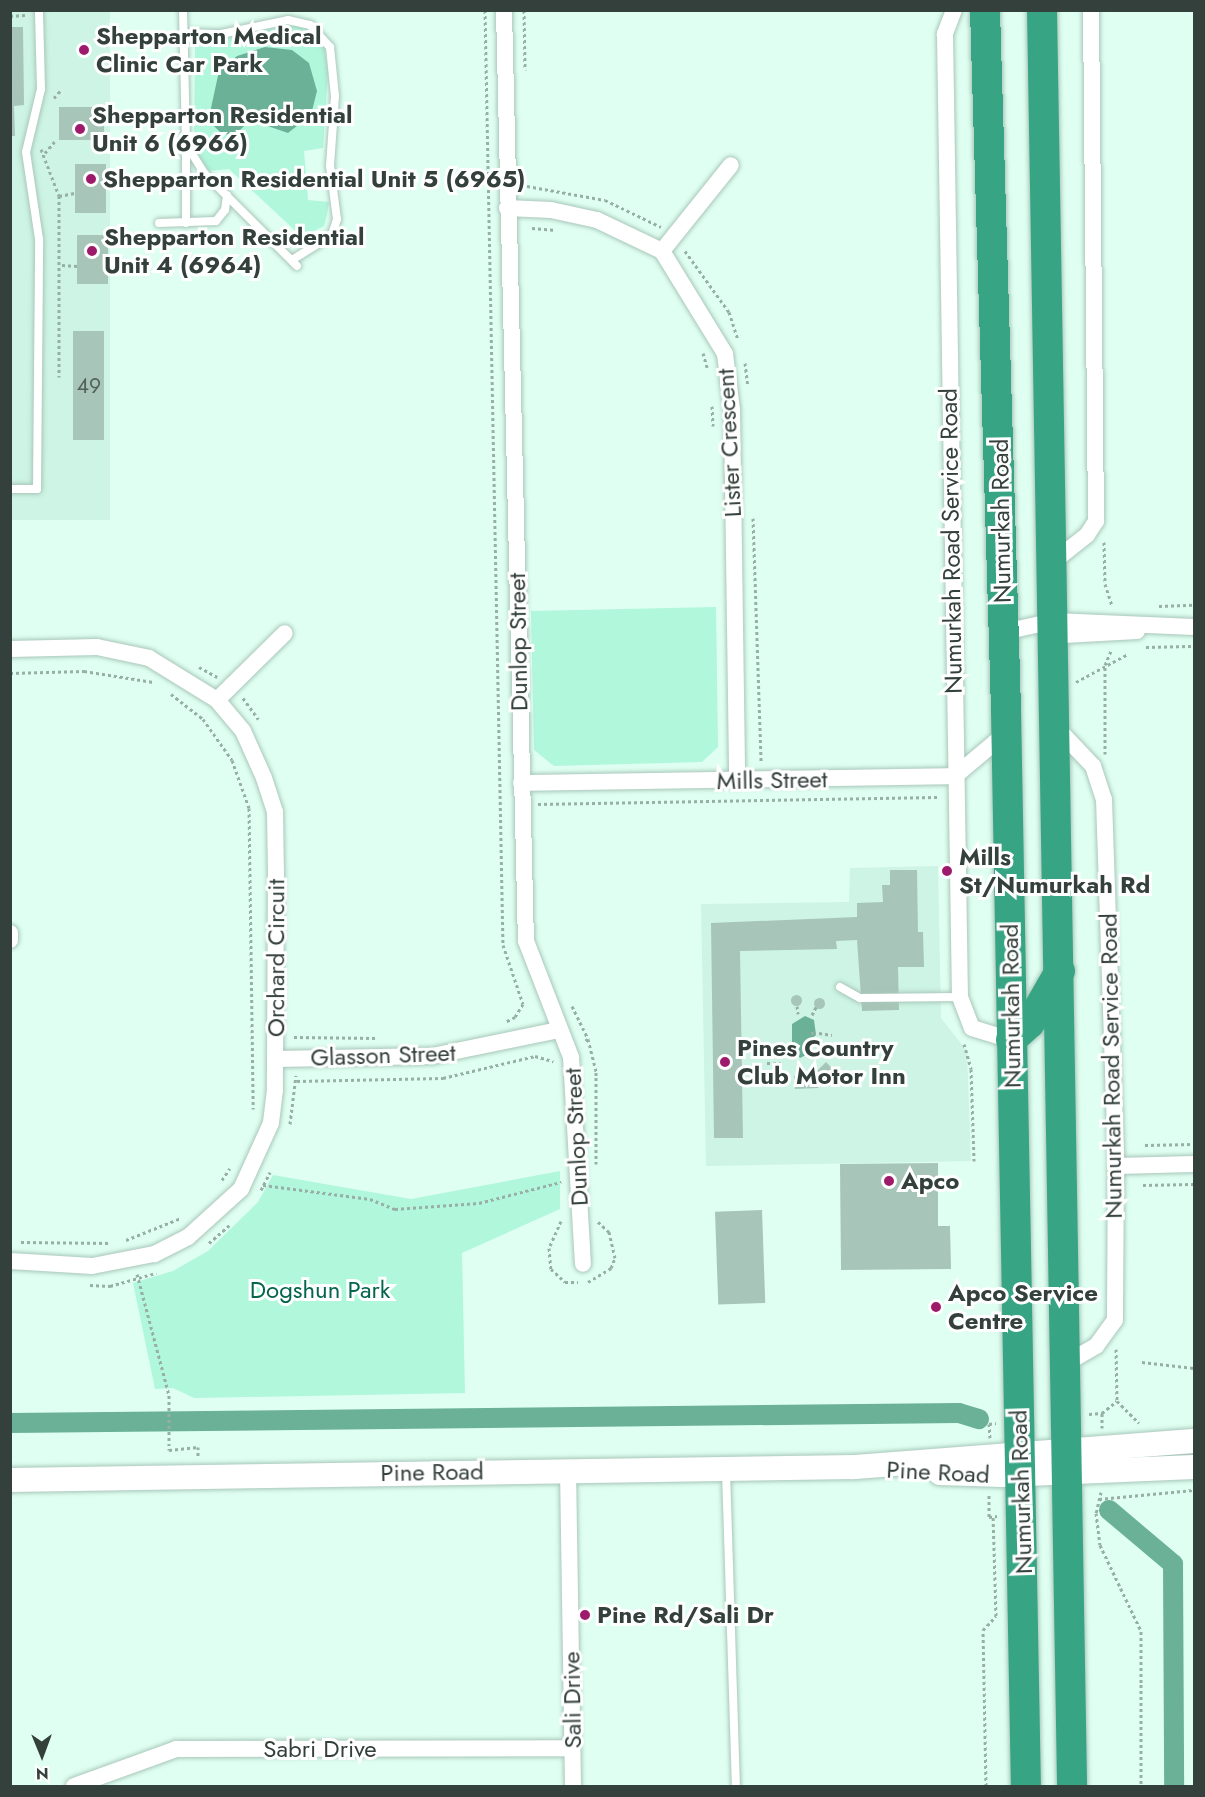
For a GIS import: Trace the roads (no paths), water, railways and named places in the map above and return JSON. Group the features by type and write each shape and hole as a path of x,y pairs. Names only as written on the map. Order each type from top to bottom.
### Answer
{"highway":[{"name":"Numurkah Road","path":"986,10 1004,632 1026,1786"},
{"name":"Numurkah Road","path":"1042,10 1069,1460 1072,1786"},
{"path":"1011,1040 1030,1023 1060,971"}],"street":[{"name":"Dunlop Street","path":"504,10 526,941 571,1057 583,1264"},
{"name":"Numurkah Road Service Road","path":"954,10 945,34 960,997 972,1028 985,1036 1011,1040"},
{"path":"1053,562 1087,535 1096,521 1091,10"},
{"path":"507,208 551,210 597,220 667,245 731,165"},
{"name":"Lister Crescent","path":"667,245 724,354 732,410 737,780"},
{"path":"1004,632 1194,627"},
{"path":"218,700 285,633"},
{"name":"Orchard Circuit","path":"10,649 97,647 149,658 218,700 243,730 275,812 276,1059 271,1124 250,1173 216,1216 188,1237 133,1260 92,1266 10,1261"},
{"name":"Numurkah Road Service Road","path":"1056,727 1093,766 1104,800 1116,1166 1115,1320 1096,1346 1067,1363"},
{"path":"955,776 1006,733"},
{"name":"Mills Street","path":"521,783 955,776"},
{"path":"10,933 10,939"},
{"name":"Glasson Street","path":"276,1059 432,1056 559,1030"},
{"path":"1116,1166 1194,1164"},
{"path":"1069,1460 1102,1446 1170,1445 1194,1441"},
{"path":"1069,1460 1102,1471 1184,1468 1170,1445"},
{"name":"Pine Road","path":"10,1480 568,1469 1021,1465 1069,1460"},
{"name":"Sali Drive","path":"568,1469 573,1786"},
{"name":"Sabri Drive","path":"74,1786 176,1749 572,1748"}],"lane":[{"path":"10,489 37,489 39,239 27,170 30,136 41,89 39,10"},
{"path":"183,10 186,224"},
{"path":"183,33 207,35 275,21 302,21 319,31 330,47 335,96 330,166 337,219 332,235 294,263 201,169 186,144"},
{"path":"159,223 186,224 216,221 225,210 227,195"},
{"path":"840,987 860,998 960,997"},
{"path":"726,1468 736,1786"}],"waterway":[{"path":"10,1423 959,1413 979,1419"},
{"path":"1109,1510 1173,1564 1174,1786"}],"place":[{"name":"Shepparton Medical Clinic Car Park","path":"84,50"},
{"name":"Shepparton Residential Unit 6 (6966)","path":"80,129"},
{"name":"Shepparton Residential Unit 5 (6965)","path":"91,179"},
{"name":"Shepparton Residential Unit 4 (6964)","path":"92,251"},
{"name":"Mills St/Numurkah Rd","path":"947,871"},
{"name":"Pines Country Club Motor Inn","path":"725,1062"},
{"name":"Apco","path":"889,1181"},
{"name":"Apco Service Centre","path":"936,1307"},
{"name":"Pine Rd/Sali Dr","path":"585,1615"}],"park label":[{"name":"Dogshun Park","path":"320,1290"}]}
